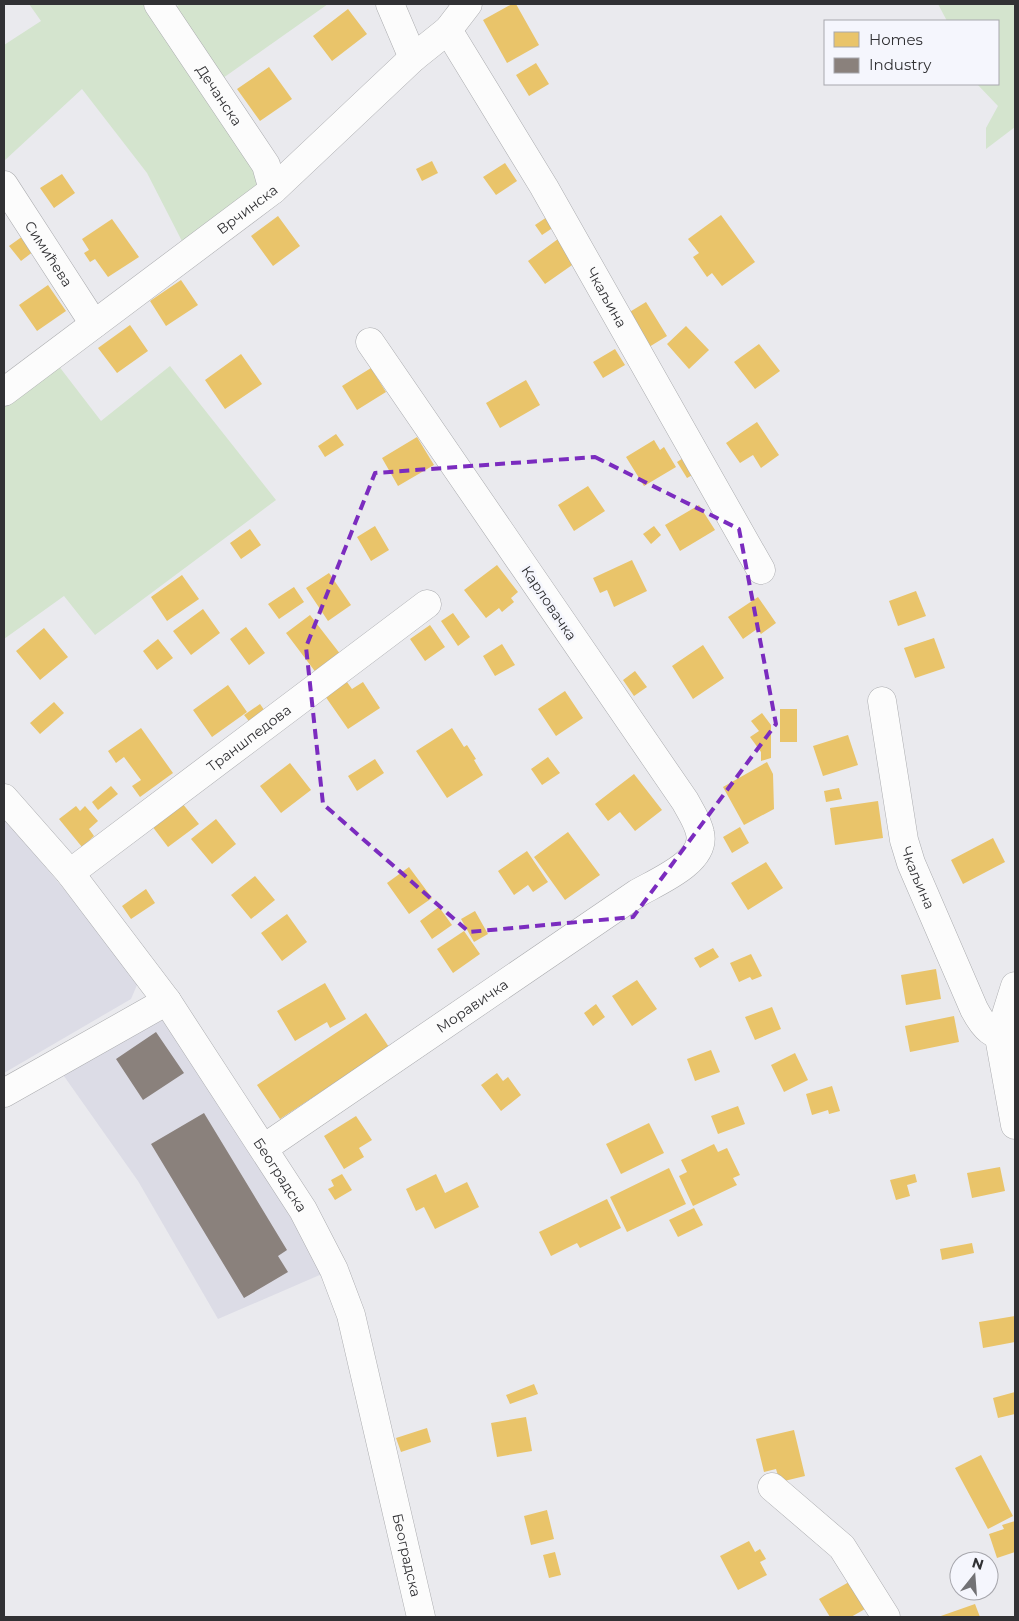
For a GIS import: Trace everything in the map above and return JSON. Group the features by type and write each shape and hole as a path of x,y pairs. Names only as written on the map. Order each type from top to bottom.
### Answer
{"street":[{"name":"Дечанска","path":"158,4 266,165 273,190"},
{"path":"390,4 413,58"},
{"name":"Врчинска","path":"4,392 273,190 413,58 448,30 468,4"},
{"name":"Чкаљина","path":"448,30 544,186 761,570"},
{"name":"Симићева","path":"4,185 94,324"},
{"name":"Карловачка","path":"370,342 695,818 701,835 701,844 692,861 684,866"},
{"name":"Траншпедова","path":"70,873 427,604"},
{"name":"Чкаљина","path":"882,701 904,840 911,863 983,1025 1007,1039"},
{"name":"Београдска","path":"4,798 70,873 167,1001 303,1210 334,1270 351,1315 421,1617"},
{"name":"Моравичка","path":"264,1148 636,894 684,866"},
{"path":"1015,986 1007,1039 1015,1125"},
{"path":"4,1093 167,1001"},
{"path":"772,1487 842,1547 886,1617"}],"highlighted area":[{"path":"595,457 739,529 776,724 633,917 469,932 323,804 306,647 375,473"}],"shaded area":[{"path":"4,818 133,971 137,985 131,999 4,1073"},
{"path":"157,1016 168,1018 292,1211 322,1274 218,1319 138,1181 59,1069"}],"green space":[{"path":"29,4 151,4 266,188 185,247 147,173 82,89 4,161 4,45 41,21"},
{"path":"180,4 328,4 216,83 168,12"},
{"path":"938,4 1015,4 1015,127 986,149 986,128 998,106 978,85 999,85 999,20 946,20"},
{"path":"58,365 101,421 170,366 276,500 95,635 64,596 4,639 4,407"}],"building: Homes":[{"path":"512,4 516,4 539,45 507,63 483,20"},
{"path":"348,9 367,34 332,61 313,36"},
{"path":"536,63 549,84 529,96 516,75"},
{"path":"269,67 292,99 260,121 237,89"},
{"path":"432,161 438,173 422,181 416,169"},
{"path":"505,163 517,181 496,195 483,177"},
{"path":"62,174 75,193 54,208 40,188"},
{"path":"550,215 557,225 542,235 535,225"},
{"path":"721,215 755,262 722,286 712,273 707,277 693,257 699,253 688,239"},
{"path":"278,216 300,246 273,266 251,236"},
{"path":"112,219 139,257 108,277 95,259 90,262 84,253 89,250 82,239"},
{"path":"23,236 34,251 21,261 9,246"},
{"path":"558,239 575,263 545,284 528,261"},
{"path":"181,280 198,305 166,326 150,301"},
{"path":"48,285 66,311 37,331 19,305"},
{"path":"646,302 667,336 649,347 628,313"},
{"path":"130,325 148,351 117,373 98,348"},
{"path":"686,326 709,350 689,369 667,344"},
{"path":"759,344 780,371 755,389 734,362"},
{"path":"615,349 625,365 603,378 593,362"},
{"path":"241,354 262,384 225,409 205,380"},
{"path":"371,368 386,392 357,410 342,386"},
{"path":"526,380 540,405 500,428 486,403"},
{"path":"757,422 779,455 761,468 753,455 740,463 726,443"},
{"path":"336,434 344,445 325,457 318,446"},
{"path":"417,437 434,465 398,486 382,458"},
{"path":"654,440 660,450 664,447 676,467 644,486 626,457"},
{"path":"688,455 698,472 687,478 677,462"},
{"path":"588,486 605,511 574,531 558,505"},
{"path":"699,505 715,530 680,551 665,525"},
{"path":"375,526 389,550 371,561 357,537"},
{"path":"654,526 661,535 651,544 643,534"},
{"path":"250,529 261,545 241,559 230,543"},
{"path":"632,560 647,591 614,607 607,590 600,593 593,578"},
{"path":"497,565 518,592 511,598 514,602 502,612 499,608 486,618 464,590"},
{"path":"329,573 351,605 328,621 306,588"},
{"path":"182,575 199,599 167,621 151,597"},
{"path":"294,587 304,602 279,619 268,604"},
{"path":"916,591 926,616 898,626 889,601"},
{"path":"758,597 776,623 761,634 757,629 743,639 728,617"},
{"path":"203,609 220,633 191,655 173,631"},
{"path":"453,613 470,637 458,646 441,621"},
{"path":"310,615 341,655 317,674 286,633"},
{"path":"430,625 445,647 425,661 410,639"},
{"path":"246,627 265,653 249,665 230,639"},
{"path":"44,628 68,657 40,680 16,651"},
{"path":"934,638 945,668 915,678 904,648"},
{"path":"158,639 173,658 157,670 143,651"},
{"path":"502,644 515,665 495,676 483,656"},
{"path":"703,645 724,678 693,699 672,666"},
{"path":"635,671 647,687 634,696 623,680"},
{"path":"347,682 352,689 363,682 380,708 348,729 325,696"},
{"path":"228,685 247,712 212,737 193,710"},
{"path":"565,691 583,718 556,736 538,709"},
{"path":"54,702 64,713 40,734 30,723"},
{"path":"260,704 267,714 252,725 244,715"},
{"path":"780,709 797,709 797,742 780,742"},
{"path":"762,713 771,725 771,758 761,761 761,752 750,737 759,731 751,721"},
{"path":"141,728 173,773 140,797 132,786 141,780 124,757 116,763 108,751"},
{"path":"452,728 464,747 467,745 483,775 447,798 416,751"},
{"path":"848,735 858,765 823,776 813,746"},
{"path":"548,757 560,773 542,785 531,769"},
{"path":"375,759 384,773 357,791 348,776"},
{"path":"767,762 773,774 774,809 744,825 723,787"},
{"path":"290,763 311,790 281,813 260,786"},
{"path":"634,774 662,810 635,831 620,812 608,821 595,804"},
{"path":"111,786 118,794 98,810 92,802"},
{"path":"839,788 842,799 826,802 824,791"},
{"path":"878,801 883,838 835,845 830,808"},
{"path":"182,803 199,824 168,847 152,826"},
{"path":"76,806 80,811 85,806 98,821 89,829 94,836 82,847 59,819"},
{"path":"216,819 236,844 212,864 191,839"},
{"path":"740,827 749,843 732,853 723,837"},
{"path":"568,832 600,875 565,900 534,857"},
{"path":"993,838 1005,862 963,884 951,860"},
{"path":"527,851 548,882 533,892 528,885 514,895 498,871"},
{"path":"766,862 783,888 748,910 731,883"},
{"path":"409,867 432,898 409,914 387,883"},
{"path":"255,876 275,900 251,919 231,895"},
{"path":"146,889 155,903 131,919 122,906"},
{"path":"439,907 452,925 432,939 420,921"},
{"path":"475,911 488,934 474,942 461,919"},
{"path":"287,914 307,942 282,961 261,933"},
{"path":"464,931 480,954 453,973 437,949"},
{"path":"713,948 719,957 700,968 694,958"},
{"path":"751,954 762,976 752,980 750,977 739,982 730,963"},
{"path":"936,969 941,999 906,1005 901,975"},
{"path":"637,980 657,1009 632,1026 612,996"},
{"path":"325,983 346,1019 330,1028 327,1022 295,1041 277,1011"},
{"path":"596,1004 605,1017 593,1026 584,1013"},
{"path":"772,1007 781,1029 755,1040 745,1017"},
{"path":"366,1013 389,1047 280,1119 257,1085"},
{"path":"954,1016 959,1042 910,1052 905,1026"},
{"path":"711,1050 720,1072 695,1081 687,1059"},
{"path":"795,1053 808,1080 784,1092 771,1065"},
{"path":"497,1073 503,1081 508,1077 521,1095 501,1111 481,1085"},
{"path":"832,1086 840,1111 829,1114 828,1110 812,1115 806,1094"},
{"path":"738,1106 745,1124 718,1134 711,1116"},
{"path":"356,1116 372,1140 359,1148 364,1157 344,1169 324,1136"},
{"path":"649,1123 664,1153 621,1174 606,1144"},
{"path":"714,1144 718,1152 727,1148 740,1175 733,1178 737,1185 693,1206 679,1176 687,1172 681,1160"},
{"path":"1000,1167 1005,1191 972,1198 967,1173"},
{"path":"669,1168 686,1204 627,1232 610,1197"},
{"path":"342,1174 352,1190 335,1200 328,1189 334,1186 331,1180"},
{"path":"436,1174 445,1193 467,1182 479,1207 435,1229 424,1207 416,1211 406,1189"},
{"path":"915,1174 917,1182 907,1185 910,1196 896,1200 890,1180"},
{"path":"607,1199 621,1228 580,1248 577,1243 551,1256 539,1232"},
{"path":"694,1208 703,1225 678,1237 669,1220"},
{"path":"972,1243 974,1253 942,1260 940,1249"},
{"path":"1015,1316 1015,1342 983,1348 979,1322"},
{"path":"534,1384 538,1394 510,1404 506,1395"},
{"path":"1015,1392 1015,1414 998,1418 993,1398"},
{"path":"526,1417 532,1451 497,1457 491,1423"},
{"path":"427,1428 431,1442 401,1452 396,1438"},
{"path":"794,1430 805,1476 780,1482 776,1469 764,1472 756,1439"},
{"path":"981,1455 1013,1516 988,1529 955,1468"},
{"path":"547,1510 554,1539 531,1545 524,1516"},
{"path":"1015,1521 1015,1552 999,1557 999,1551 995,1551 989,1534 1004,1529 1002,1525"},
{"path":"749,1541 755,1552 760,1549 766,1559 760,1562 767,1575 738,1590 720,1556"},
{"path":"555,1552 561,1575 549,1578 543,1555"},
{"path":"849,1582 865,1609 851,1617 830,1617 819,1599"},
{"path":"975,1604 980,1617 938,1617"}],"building: Industry":[{"path":"156,1032 184,1073 143,1100 116,1059"},
{"path":"204,1113 287,1250 278,1256 288,1272 244,1298 151,1144"}]}
